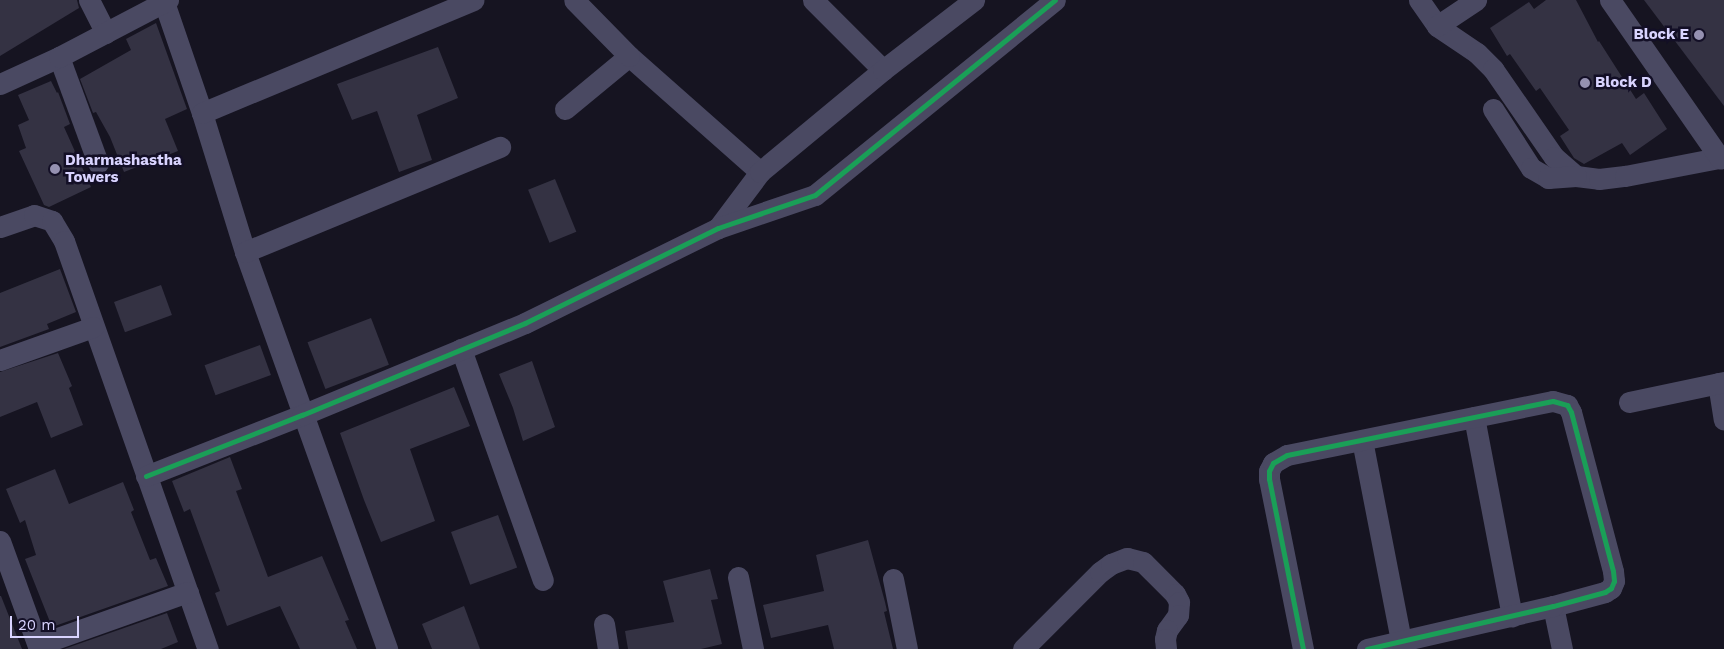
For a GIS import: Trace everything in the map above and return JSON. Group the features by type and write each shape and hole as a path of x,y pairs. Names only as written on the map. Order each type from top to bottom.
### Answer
{"street":[{"path":"89,0 106,33"},
{"path":"202,113 473,0"},
{"path":"574,0 629,56 760,172"},
{"path":"813,0 884,70"},
{"path":"718,228 760,172 884,70 974,0"},
{"path":"146,476 302,415 526,322 718,228 815,195 1055,0"},
{"path":"1419,0 1437,26 1477,53 1493,69 1554,157 1576,176"},
{"path":"1437,26 1476,0"},
{"path":"1493,109 1531,168 1548,178 1576,176 1599,180 1722,157 1610,0"},
{"path":"0,84 59,57 166,1 245,252 387,649"},
{"path":"564,109 629,56"},
{"path":"59,57 98,163"},
{"path":"245,252 500,147"},
{"path":"0,227 34,215 52,221 64,241 208,649"},
{"path":"0,360 94,327"},
{"path":"461,349 543,580"},
{"path":"1629,402 1721,382 1724,420"},
{"path":"1303,649 1269,479 1269,471 1273,463 1287,455 1553,401 1567,405 1571,412 1614,581 1611,588 1605,592 1553,606 1367,649"},
{"path":"1474,417 1512,616"},
{"path":"1362,440 1401,641"},
{"path":"0,541 5,567 38,647 188,592"},
{"path":"1023,649 1100,572 1111,564 1128,558 1143,562 1175,594 1179,602 1178,615 1168,630 1165,639 1166,649"},
{"path":"738,577 752,649"},
{"path":"892,578 907,649"},
{"path":"1553,606 1562,649"},
{"path":"604,624 608,649"}],"building":[{"path":"0,0 77,0 79,8 0,56"},
{"name":"Block D","path":"1546,0 1576,0 1598,42 1636,99 1644,93 1667,129 1630,155 1622,143 1584,164 1574,158 1560,136 1569,130 1540,88 1536,91 1510,54 1507,56 1490,28 1529,2 1534,9"},
{"name":"Block E","path":"1644,0 1724,0 1724,106"},
{"path":"156,23 187,109 165,119 178,151 124,172 110,137 96,112 93,113 80,79 131,50 126,39"},
{"path":"438,47 458,98 417,115 432,160 399,172 377,111 352,120 337,84"},
{"path":"51,81 58,92 70,124 64,127 91,187 49,207 44,205 19,151 26,148 18,125 29,120 18,95"},
{"path":"555,179 576,232 549,243 528,190"},
{"path":"60,269 76,312 47,324 49,329 0,347 0,293"},
{"path":"161,285 172,315 125,332 114,302"},
{"path":"371,318 389,365 325,389 308,342"},
{"path":"260,345 271,375 216,395 205,365"},
{"path":"58,353 72,386 69,388 83,425 51,438 37,402 0,417 0,372"},
{"path":"532,361 555,427 523,441 513,408 499,374"},
{"path":"454,387 470,426 410,449 435,521 381,542 340,433"},
{"path":"230,457 242,489 236,491 268,577 322,556 349,620 345,621 357,649 300,649 280,606 227,626 215,593 220,591 190,509 184,512 172,481"},
{"path":"55,469 69,504 123,482 134,510 131,512 150,560 156,558 168,586 52,627 25,559 36,555 25,520 20,523 6,489"},
{"path":"498,515 517,568 470,585 451,532"},
{"path":"868,540 885,602 887,611 884,612 893,649 834,649 828,625 771,638 763,605 824,591 816,555"},
{"path":"710,569 718,599 711,600 722,644 701,649 628,649 625,631 674,622 663,581"},
{"path":"1,596 22,649 0,649"},
{"path":"464,606 480,649 432,649 422,624"},
{"path":"167,613 178,642 161,649 64,649"}],"cycle path":[{"path":"146,476 302,415 525,323 718,228 815,195 1055,0"},
{"path":"1303,649 1269,479 1269,471 1273,463 1287,455 1553,401 1567,405 1571,412 1613,571 1614,581 1611,588 1605,592 1553,606 1367,649"}],"place":[{"name":"Block E","path":"1699,35"},
{"name":"Block D","path":"1585,83"},
{"name":"Dharmashastha Towers","path":"55,169"}]}
